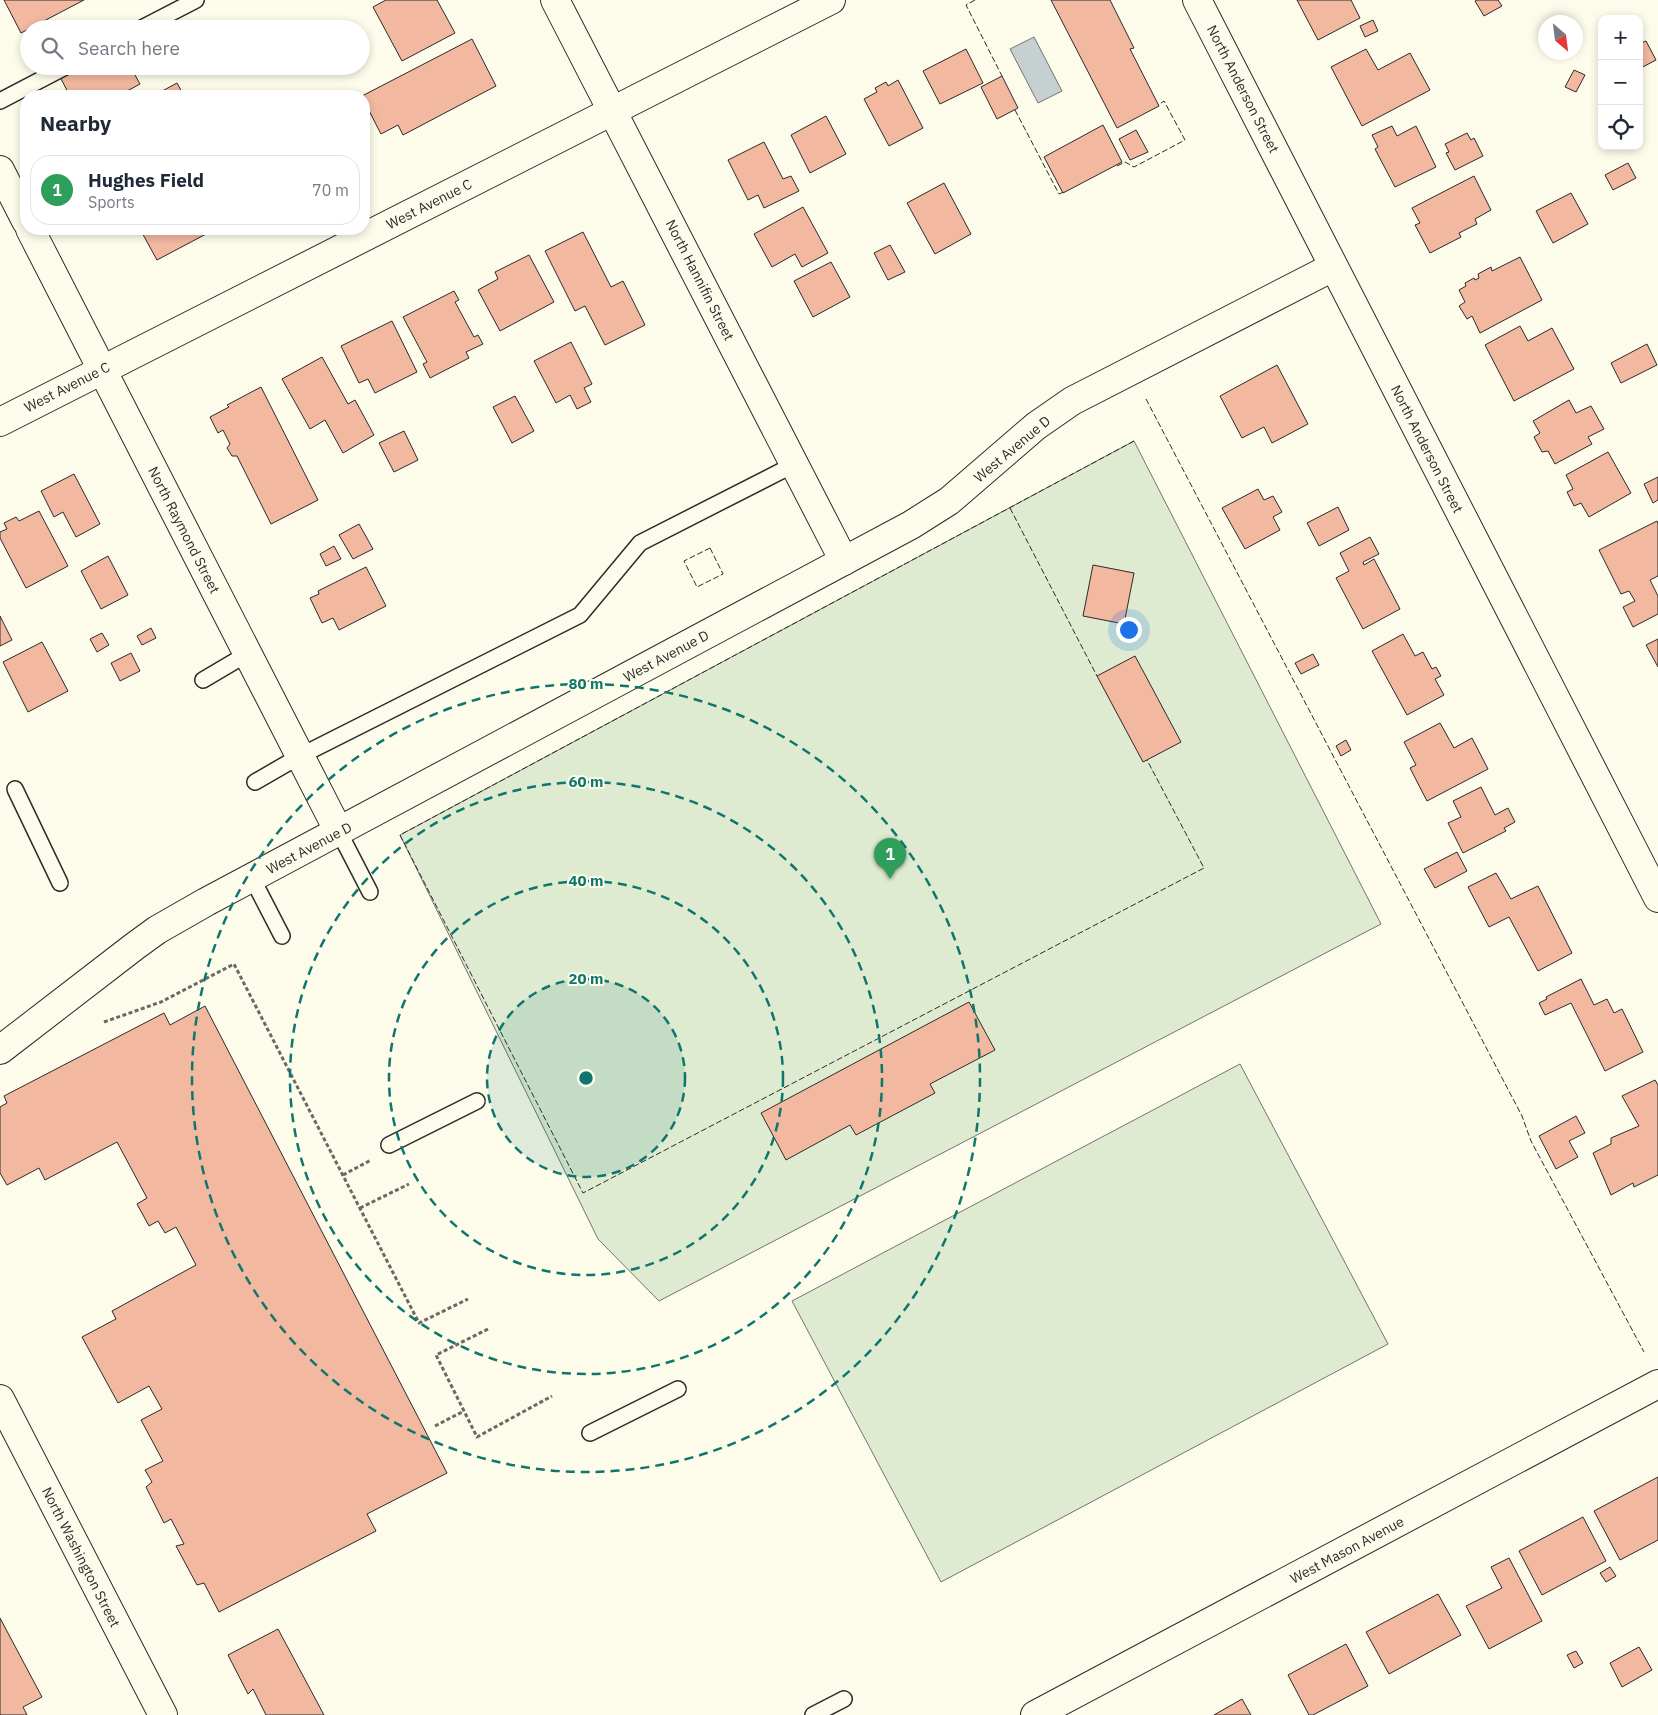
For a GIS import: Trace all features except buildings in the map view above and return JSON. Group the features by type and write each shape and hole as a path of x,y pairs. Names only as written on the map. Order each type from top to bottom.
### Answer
{"street":[{"name":"North Hannifin Street","path":"555,0 844,561"},
{"name":"West Avenue C","path":"370,234 830,0"},
{"name":"North Anderson Street","path":"1197,0 1658,898"},
{"path":"0,170 20,209"},
{"name":"North Raymond Street","path":"33,235 339,832"},
{"name":"West Avenue C","path":"0,422 368,235"},
{"name":"West Avenue D","path":"0,1050 157,930 206,902 912,525 949,501 1036,426 1072,402 1333,267"},
{"name":"West Mason Avenue","path":"1036,1715 1658,1384"},
{"name":"North Washington Street","path":"0,1399 163,1715"}],"lane":[{"path":"157,20 196,0"},
{"path":"0,100 49,75"},
{"path":"255,782 300,756 580,614 640,543 794,464"},
{"path":"202,680 247,654"},
{"path":"15,789 60,883"},
{"path":"339,832 370,892"},
{"path":"252,878 282,936"},
{"path":"389,1145 478,1101"},
{"path":"590,1433 678,1389"},
{"path":"813,1715 844,1699"}],"path":[{"path":"104,1022 161,1002 234,964 419,1324 468,1299"},
{"path":"343,1175 375,1158"},
{"path":"360,1208 409,1184"},
{"path":"488,1329 436,1355 477,1437 552,1396"},
{"path":"435,1426 464,1411"}],"green space":[{"path":"1134,441 1381,924 659,1301 598,1239 400,835"},
{"path":"1240,1064 1388,1344 941,1582 792,1301"}],"shaded area":[{"path":"1034,37 1062,91 1038,103 1010,49"}],"fence":[{"path":"975,0 966,5 1002,76"},
{"path":"1117,166 1125,162 1134,167 1185,140 1164,101 1158,105"},
{"path":"1015,110 1059,194 1066,191"},
{"path":"1146,399 1522,1116 1531,1141 1644,1352"},
{"path":"1134,441 400,835 583,1193 1204,868 1147,760"},
{"path":"1010,508 1097,676"},
{"path":"710,548 723,574 697,587 684,561 710,548"}],"place":[{"name":"Hughes Field","path":"890,879"}]}
